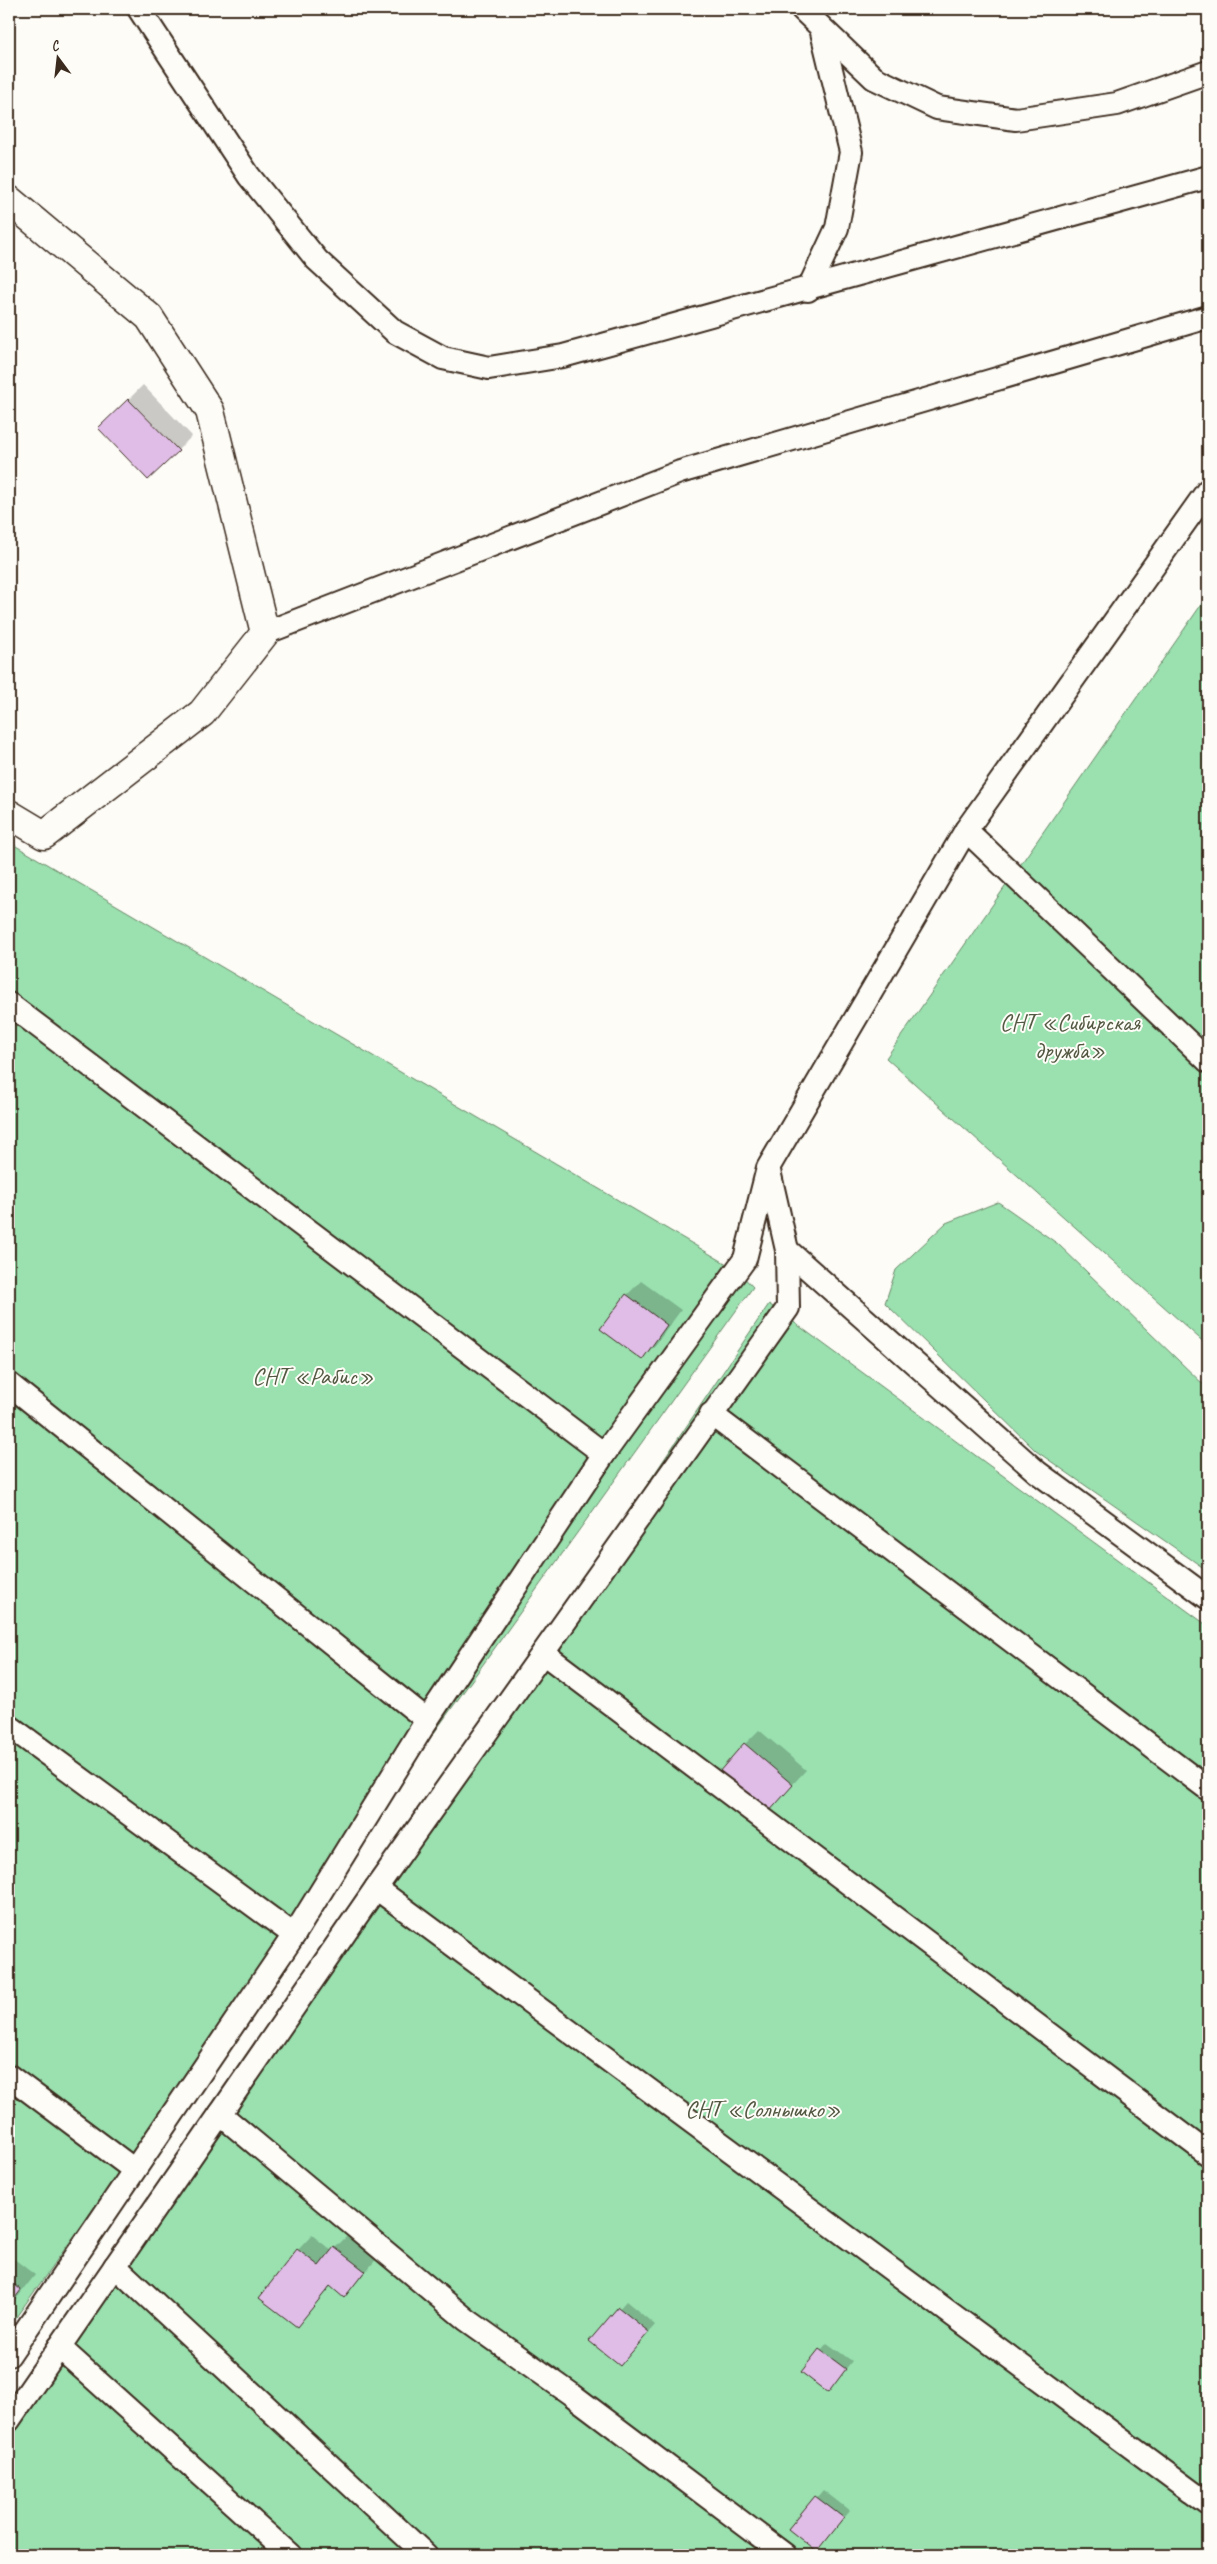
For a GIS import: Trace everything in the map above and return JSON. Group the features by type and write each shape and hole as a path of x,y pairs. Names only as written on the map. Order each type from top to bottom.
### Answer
{"street":[{"path":"9,200 149,317 210,412 265,633 202,713 44,835 9,814"}],"lane":[{"path":"139,9 249,176 317,260 395,332 443,358 489,368 563,356 808,290 1208,177"},
{"path":"802,9 874,78 937,108 1016,119 1116,104 1208,72"},
{"path":"808,290 837,228 851,152 821,28"},
{"path":"265,633 680,472 1208,317"},
{"path":"9,2355 133,2168 294,1935 427,1720 604,1454 745,1259 768,1168 966,830 1208,490"},
{"path":"966,830 1208,1061"},
{"path":"9,1004 604,1454"},
{"path":"9,2420 376,1888 788,1308 787,1250 768,1168"},
{"path":"787,1250 1037,1472 1208,1598"},
{"path":"9,1384 427,1720"},
{"path":"711,1414 1208,1789"},
{"path":"543,1652 1208,2154"},
{"path":"9,1726 294,1935"},
{"path":"376,1888 1208,2504"},
{"path":"9,2076 133,2168"},
{"path":"220,2114 467,2320 571,2394 785,2555"},
{"path":"115,2266 426,2555"},
{"path":"59,2347 290,2555"}],"green space":[{"name":"СНТ «Сибирская дружба»","path":"1208,595 1208,1346 886,1058"},
{"name":"СНТ «Рабис»","path":"9,842 737,1270 753,1287 9,2327"},
{"path":"998,1202 1058,1244 1208,1389 1208,1571 1036,1451 885,1303 896,1270 946,1223"},
{"name":"СНТ «Солнышко»","path":"769,1304 1208,1626 1208,2555 9,2555 9,2430"}],"building":[{"path":"128,399 179,451 148,480 98,428"},
{"path":"626,1294 667,1325 642,1360 600,1329"},
{"path":"744,1743 793,1785 767,1814 718,1773"},
{"path":"334,2247 365,2271 344,2298 330,2286 297,2327 259,2298 297,2249 319,2266"},
{"path":"9,2280 21,2290 9,2306"},
{"path":"618,2307 649,2332 620,2366 589,2341"},
{"path":"819,2349 846,2369 828,2393 801,2372"},
{"path":"815,2496 844,2518 817,2552 788,2529"}]}
